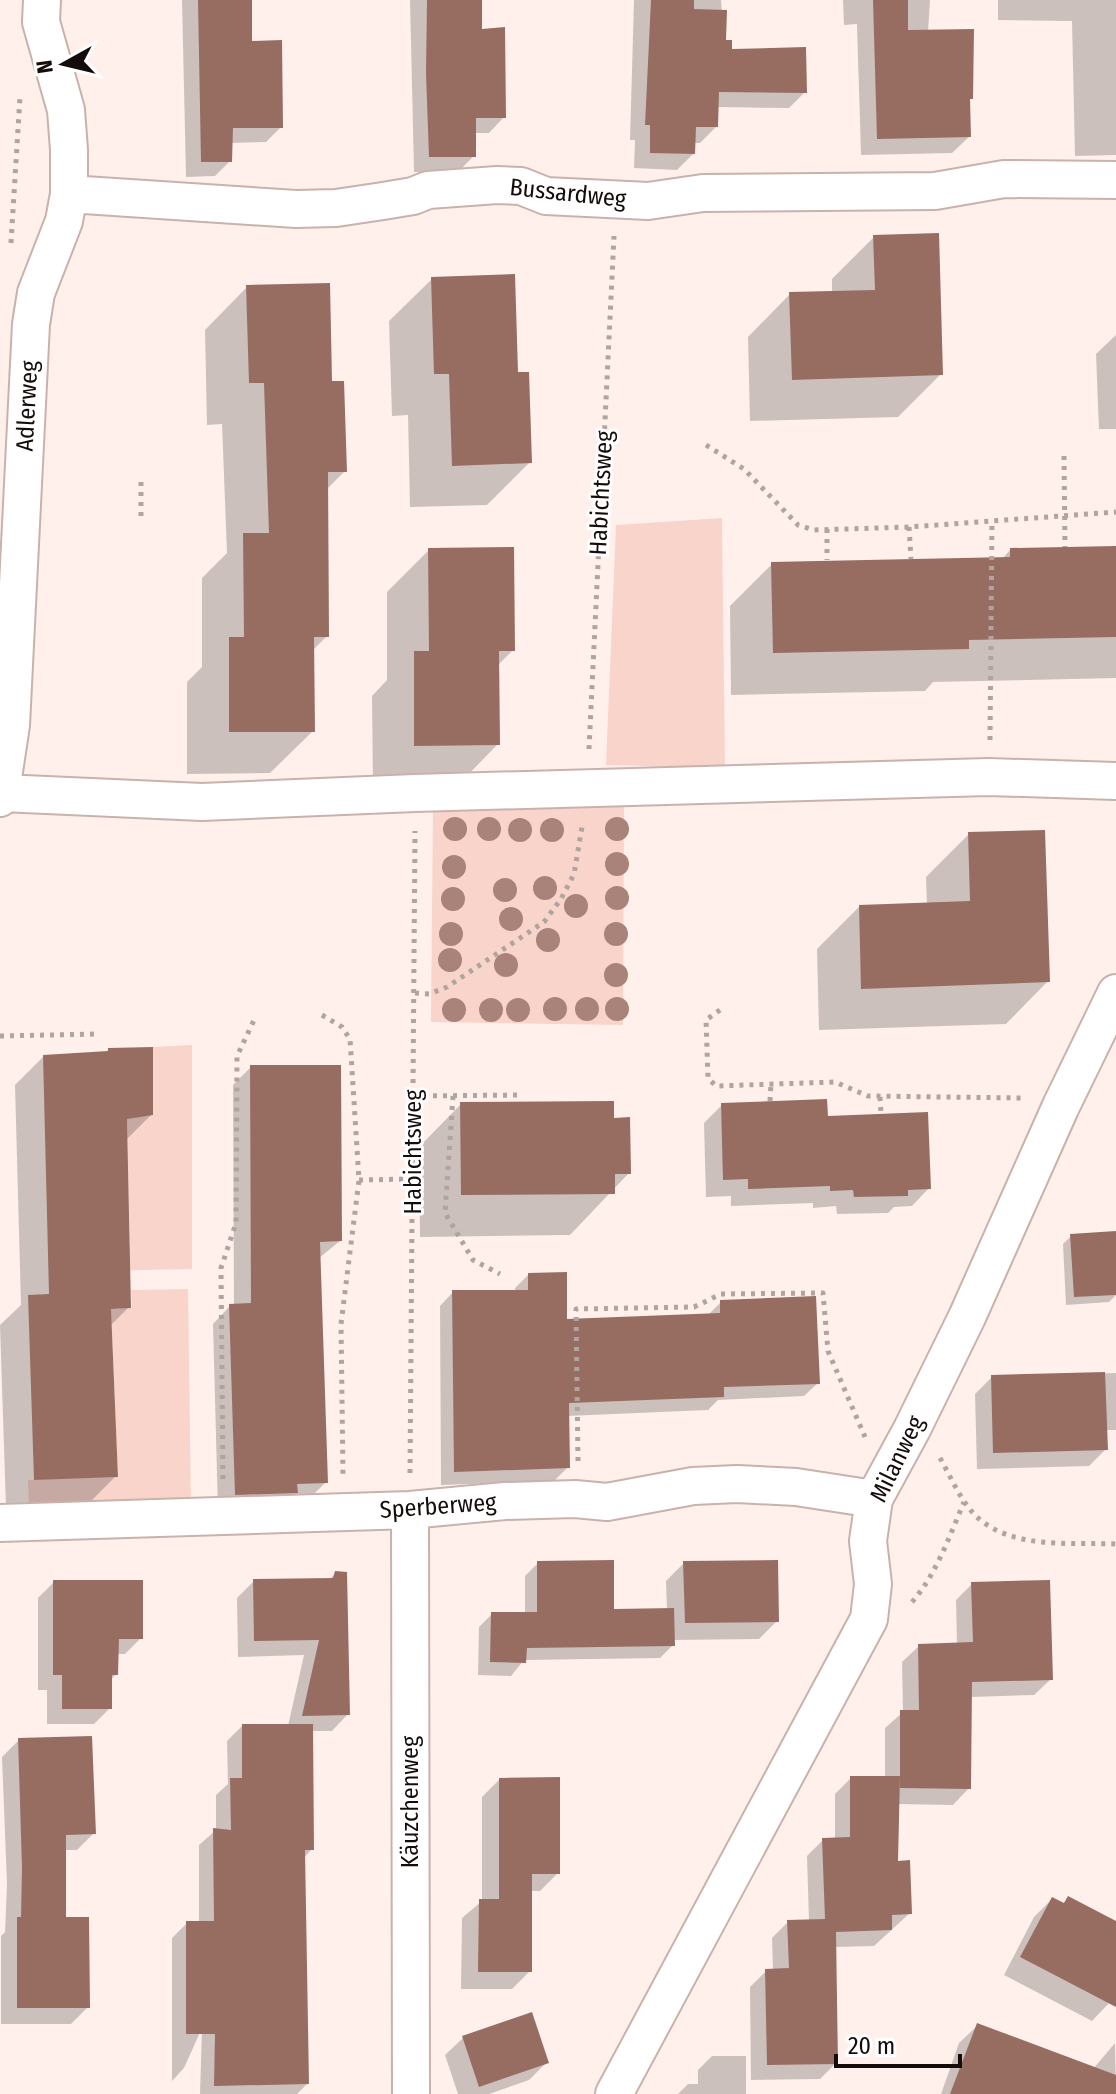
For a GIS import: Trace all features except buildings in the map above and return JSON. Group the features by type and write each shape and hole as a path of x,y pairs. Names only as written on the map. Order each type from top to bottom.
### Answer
{"street":[{"name":"Adlerweg","path":"1,796 11,725 31,324 36,293 64,221 69,194 66,110 47,7"},
{"name":"Bussardweg","path":"69,194 296,209 336,208 413,196 428,190 497,185 521,186 546,196 648,201 703,193 935,191 1004,179 1116,180"},
{"path":"1,796 190,802 989,777 1116,781"},
{"name":"Milanweg","path":"614,2094 869,1619 873,1584 868,1541 874,1499 967,1317 1061,1106 1116,993"},
{"name":"Sperberweg","path":"0,1523 410,1510 505,1501 575,1499 607,1502 693,1486 737,1484 796,1487 874,1499"},
{"name":"Käuzchenweg","path":"410,1510 411,2094"}],"path":[{"path":"11,249 20,95"},
{"name":"Habichtsweg","path":"415,993 429,994 447,987 544,922 561,899 579,856 587,788 614,199"},
{"path":"706,445 744,469 798,525 814,530 909,527 1116,512"},
{"path":"1064,456 1065,547"},
{"path":"141,482 141,516"},
{"path":"989,777 992,521"},
{"path":"909,527 911,559"},
{"path":"827,529 827,560"},
{"name":"Habichtsweg","path":"410,1510 415,793"},
{"path":"720,1010 706,1020 708,1078 716,1086 835,1082 868,1096 1023,1098 1061,1106"},
{"path":"322,1015 342,1027 350,1039 359,1180 341,1324 344,1512"},
{"path":"223,1516 221,1268 236,1223 237,1056 256,1016"},
{"path":"0,1036 100,1034"},
{"path":"770,1101 771,1083"},
{"path":"413,1096 521,1095"},
{"path":"453,1096 445,1213 473,1260 500,1274"},
{"path":"880,1097 881,1114"},
{"path":"359,1180 413,1179"},
{"path":"578,1476 576,1309 694,1307 715,1294 767,1296 823,1293 828,1351 872,1452 881,1460 894,1462"},
{"path":"667,1308 668,1316"},
{"path":"912,1429 932,1444 965,1501 984,1522 1029,1541 1116,1544"},
{"path":"869,1619 897,1613 914,1601 945,1547 965,1501"}],"shaded area":[{"path":"722,518 725,768 606,765 616,525"},
{"path":"624,801 623,1025 431,1022 433,805"},
{"path":"192,1045 192,1269 49,1272 48,1247 130,1246 126,1073 153,1072 153,1047"},
{"path":"188,1289 191,1506 29,1510 28,1480 118,1477 111,1309 132,1308 131,1290"}]}
